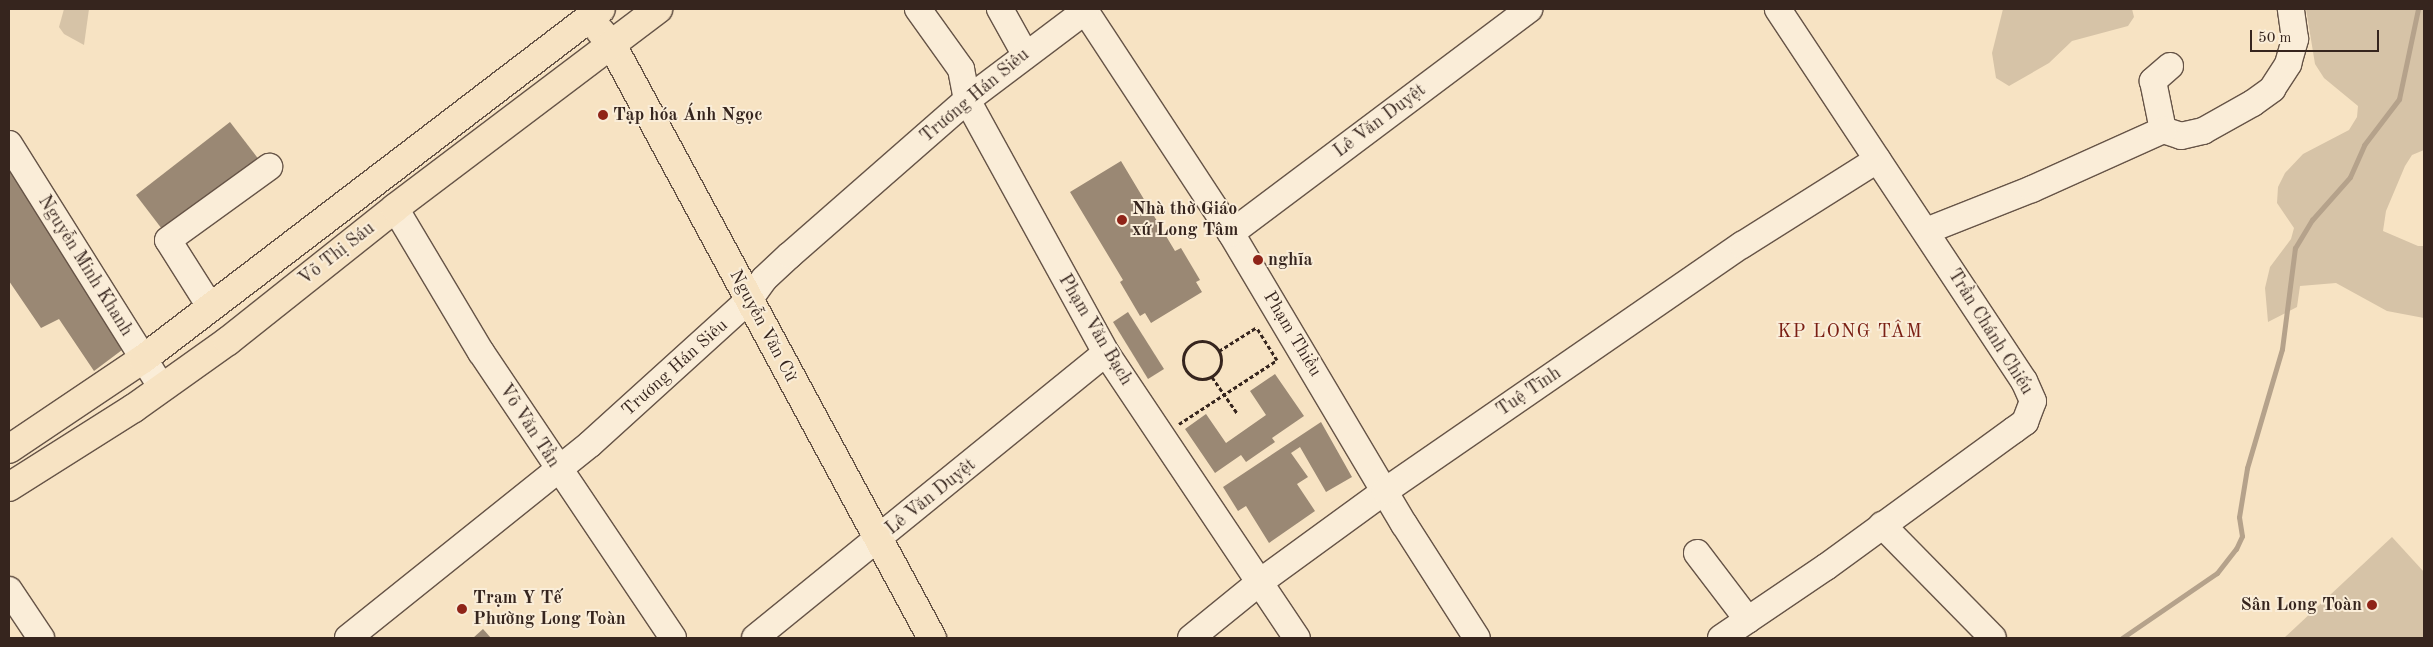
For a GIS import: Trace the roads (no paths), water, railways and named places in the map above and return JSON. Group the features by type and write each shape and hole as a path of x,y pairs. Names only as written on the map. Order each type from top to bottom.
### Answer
{"main road":[{"name":"Võ Thị Sáu","path":"9,487 65,454 162,388 228,340 395,208 658,9"},
{"name":"Võ Thị Sáu","path":"9,449 143,360 591,12"},
{"name":"Nguyễn Văn Cừ","path":"591,12 612,45 932,638"}],"street":[{"name":"Phạm Văn Bạch","path":"918,9 961,69 967,100 1106,353 1297,638"},
{"path":"1000,9 1025,54"},
{"name":"Lê Văn Duyệt","path":"1231,233 1529,9"},
{"path":"1926,232 2032,189 2163,130 2181,136 2204,132 2272,89 2288,64 2295,39 2291,9"},
{"name":"Trương Hán Siêu","path":"348,638 558,471 749,300 764,279 790,255 967,100 1084,10"},
{"name":"Phạm Thiều","path":"1084,10 1231,233 1385,491 1477,638"},
{"name":"Trần Chánh Chiếu","path":"1721,638 2025,422 2032,401 2024,381 1877,160 1782,10"},
{"path":"2163,130 2153,81 2170,66"},
{"name":"Nguyễn Minh Khanh","path":"9,144 162,388"},
{"name":"Tuệ Tĩnh","path":"1191,638 1260,582 1385,491 1742,245 1877,160"},
{"path":"211,308 168,240 269,167"},
{"name":"Võ Văn Tần","path":"395,208 481,352 558,471 673,638"},
{"name":"Lê Văn Duyệt","path":"754,638 878,540 1106,353"},
{"path":"1882,525 1993,638"},
{"path":"1697,552 1748,620"},
{"path":"9,590 41,638"}],"waterway":[{"path":"2122,638 2217,573 2236,549 2242,536 2239,517 2247,468 2282,349 2295,248 2312,220 2350,177 2364,145 2399,99 2418,9"}],"place":[{"name":"Tạp hóa Ánh Ngọc","path":"603,115"},
{"name":"Nhà thờ Giáo xứ Long Tâm","path":"1122,220"},
{"name":"nghĩa","path":"1258,260"},
{"name":"Sân Long Toàn","path":"2372,605"},
{"name":"Trạm Y Tế Phường Long Toàn","path":"462,609"}],"district":[{"name":"KP LONG TÂM","path":"1850,333"}]}
